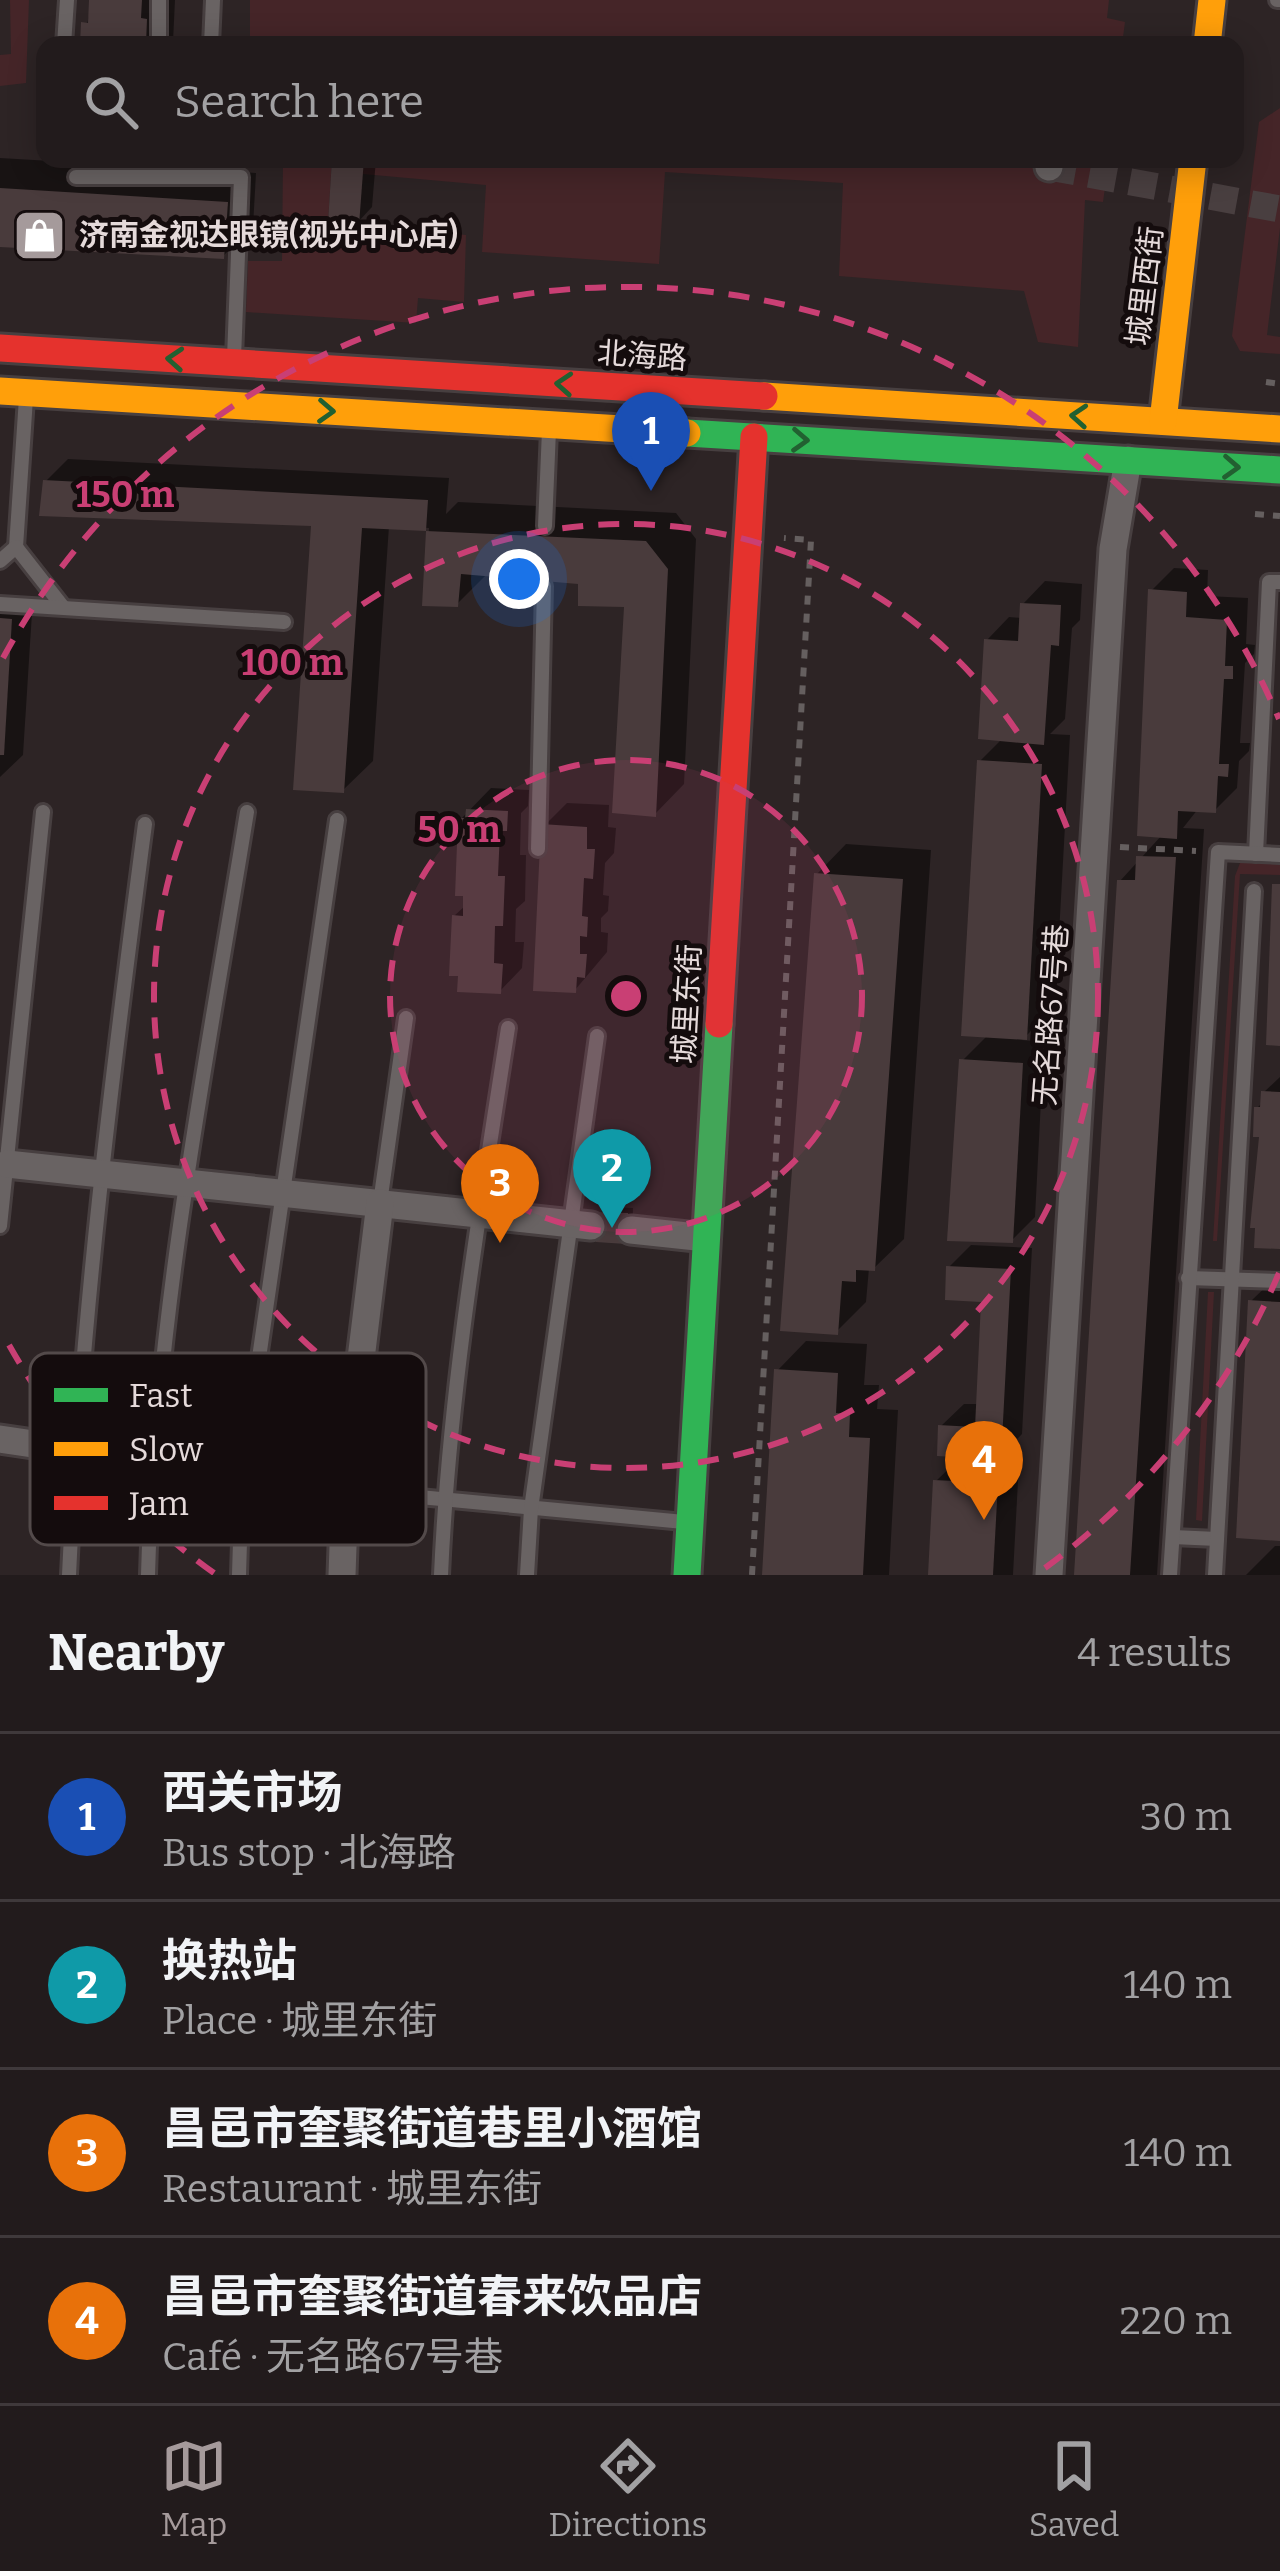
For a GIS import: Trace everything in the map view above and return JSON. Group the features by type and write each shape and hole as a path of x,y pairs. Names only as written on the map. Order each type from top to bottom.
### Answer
{"main road":[{"path":"1208,36 1212,0"},
{"name":"城里西街","path":"1163,422 1192,168"},
{"name":"北海路","path":"0,348 1280,429"},
{"path":"13,392 1280,470"},
{"name":"城里东街","path":"687,1575 754,437"}],"street":[{"name":"无名路67号巷","path":"1049,1575 1113,549 1128,460"},
{"path":"8,1164 581,1225"},
{"path":"362,1353 380,1204"},
{"path":"632,1230 706,1238"},
{"path":"0,1439 30,1444"},
{"path":"342,1575 343,1545"}],"lane":[{"path":"65,36 67,0"},
{"path":"159,0 159,36"},
{"path":"211,36 213,0"},
{"path":"76,177 241,177 233,363"},
{"path":"13,392 16,547 62,607"},
{"path":"545,526 549,425"},
{"path":"0,561 16,547"},
{"path":"1256,854 1269,582 1280,583"},
{"path":"538,849 544,586"},
{"path":"0,604 284,622"},
{"path":"0,1226 44,812"},
{"path":"165,1353 247,812"},
{"path":"258,1353 337,820"},
{"path":"83,1353 99,1174 145,824"},
{"path":"1171,1575 1218,852 1280,855"},
{"path":"1215,1575 1254,891"},
{"path":"380,1204 406,1018"},
{"path":"441,1575 444,1502 479,1214 508,1028"},
{"path":"527,1575 530,1509 581,1225 597,1036"},
{"path":"1188,1278 1280,1281"},
{"path":"426,1500 689,1523"},
{"path":"1173,1537 1217,1539"},
{"path":"69,1575 70,1545"},
{"path":"148,1575 149,1545"},
{"path":"239,1575 240,1545"}],"path":[{"path":"1266,382 1280,384"},
{"path":"1256,514 1280,516"},
{"path":"748,536 812,540 752,1575"},
{"path":"1094,845 1218,852"}],"shaded area":[{"path":"10,0 29,0 26,83 0,86 0,55 11,54"},
{"path":"250,0 1109,0 1107,18 1125,22 1123,36 250,36"},
{"path":"1280,108 1280,228 1267,335 1280,337 1280,354 1240,351 1232,336 1259,122"},
{"path":"283,168 331,168 328,223 466,235 464,302 418,298 416,323 246,312 248,261 282,261"},
{"path":"363,168 1108,168 1103,202 1085,200 1078,347 1038,342 1024,291 839,276 843,183 665,172 659,264 482,252 486,185 363,174"},
{"path":"1280,862 1280,875 1240,874 1217,1241 1213,1241 1235,876 1240,863"},
{"path":"1208,1292 1214,1292 1202,1521 1196,1520"}],"building":[{"path":"89,0 142,0 146,36 80,36 81,22 88,23"},
{"path":"331,168 363,168 359,225 328,223"},
{"path":"0,188 228,202 224,259 0,247"},
{"path":"43,480 428,500 426,531 362,528 344,793 293,790 311,526 39,516"},
{"path":"426,531 646,541 668,569 656,817 612,813 624,607 578,606 578,584 461,574 458,607 422,606"},
{"path":"1148,589 1187,592 1186,617 1227,620 1225,666 1233,666 1233,679 1224,679 1219,764 1229,764 1228,777 1218,776 1216,813 1178,811 1177,839 1137,836"},
{"path":"1020,603 1061,605 1059,646 1051,645 1044,745 978,739 984,639 1018,641"},
{"path":"0,618 12,619 4,755 0,755"},
{"path":"977,760 1042,764 1027,1040 961,1036"},
{"path":"466,809 508,811 507,831 500,831 498,876 505,876 503,926 495,926 494,963 503,964 501,994 457,992 458,976 449,976 452,915 463,916 463,896 455,896 458,818 465,818"},
{"path":"541,824 587,827 587,849 595,849 593,879 584,878 582,916 588,917 587,937 580,936 580,954 587,954 585,978 577,977 576,993 533,991"},
{"path":"1136,856 1176,857 1130,1575 1074,1575 1117,880 1135,880"},
{"path":"814,873 903,879 875,1271 856,1270 856,1282 842,1281 838,1335 780,1331"},
{"path":"1272,884 1280,884 1280,1046 1266,1045"},
{"path":"959,1059 1023,1063 1013,1243 947,1241"},
{"path":"1261,1091 1280,1092 1280,1249 1254,1248 1255,1228 1250,1228 1259,1137 1253,1137 1254,1107 1260,1107"},
{"path":"597,1212 628,1213 626,1244 596,1242"},
{"path":"946,1266 1011,1269 1001,1460 937,1456 938,1425 975,1427 981,1302 945,1300"},
{"path":"1248,1300 1280,1302 1280,1541 1236,1538"},
{"path":"774,1369 838,1373 836,1413 850,1414 849,1437 870,1438 863,1575 762,1575"},
{"path":"933,1480 998,1483 993,1575 928,1575"}],"tunnel":[{"path":"1054,168 1280,209"}],"traffic: fast":[{"path":"687,433 1280,470"},
{"path":"687,1575 719,1024"}],"traffic: slow":[{"path":"1208,36 1212,0"},
{"path":"1163,421 1192,168"},
{"path":"0,391 687,433"},
{"path":"764,396 1280,429"}],"traffic: jam":[{"path":"0,348 764,396"},
{"path":"719,1024 754,437"}],"place":[{"name":"济南金视达眼镜(视光中心店)","path":"40,235"},
{"name":"西关市场","path":"651,491"},
{"name":"换热站","path":"612,1228"},
{"name":"昌邑市奎聚街道巷里小酒馆","path":"500,1243"},
{"name":"昌邑市奎聚街道春来饮品店","path":"984,1520"}]}
